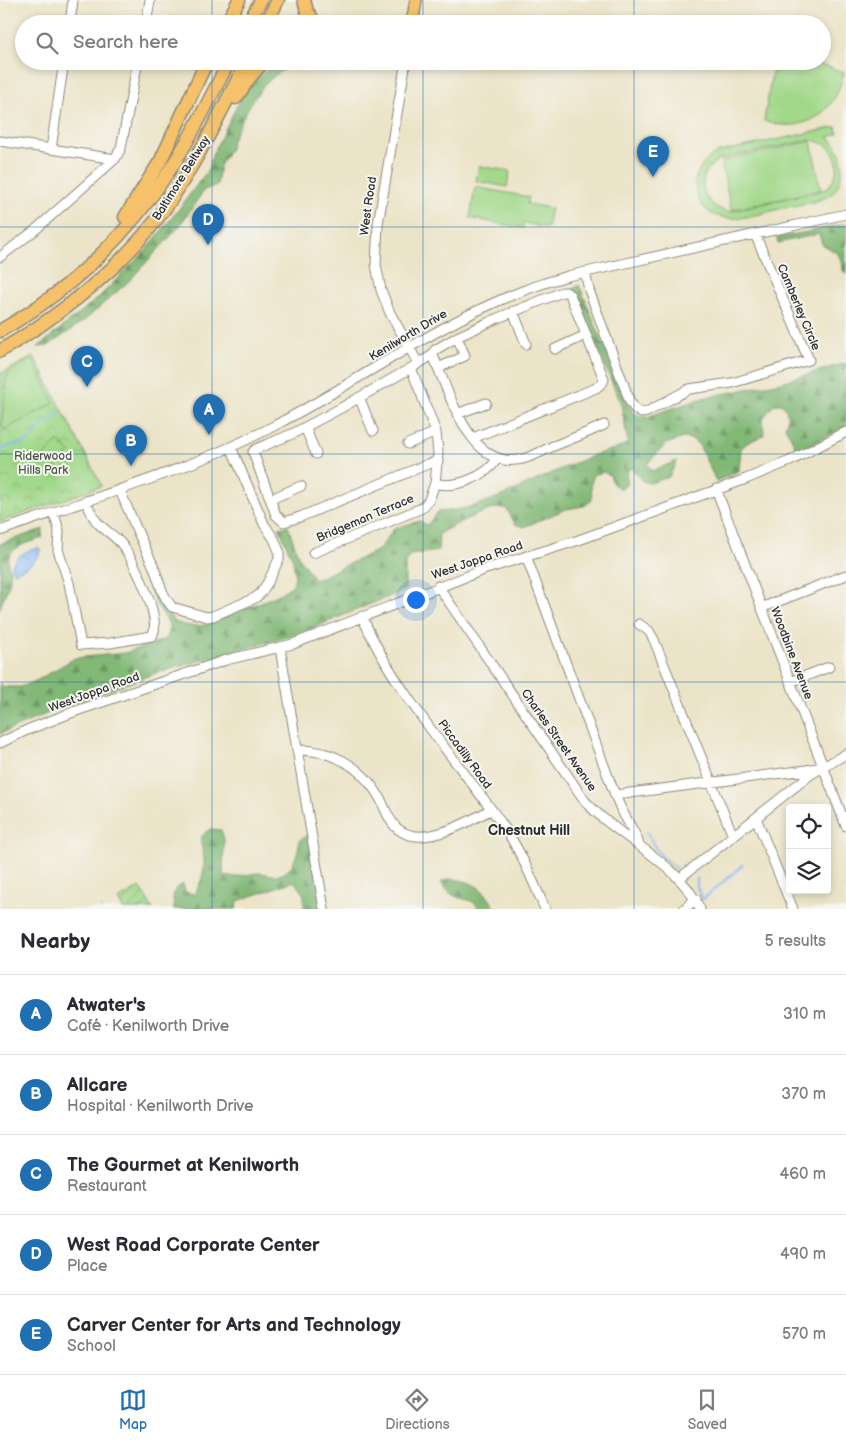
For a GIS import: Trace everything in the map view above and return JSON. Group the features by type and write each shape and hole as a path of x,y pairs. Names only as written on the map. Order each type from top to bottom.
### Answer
{"highway":[{"path":"252,15 260,0"},
{"path":"270,15 278,0"},
{"path":"304,0 310,15"},
{"path":"231,15 237,3"},
{"path":"47,301 87,263 133,207 161,160 203,70"},
{"name":"Baltimore Beltway","path":"0,331 47,301 95,260 131,223 153,195 186,144 224,70"},
{"name":"Baltimore Beltway","path":"0,351 50,320 83,295 144,234 167,205 213,127 242,70"},
{"path":"167,205 204,153 243,87 257,70"}],"main road":[{"path":"414,15 416,0"}],"street":[{"path":"71,15 73,0"},
{"path":"148,15 150,0"},
{"path":"51,149 63,70"},
{"path":"0,257 34,231 116,159 121,148 136,70"},
{"name":"West Road","path":"404,70 378,224 376,264 381,290 390,313 410,348 436,432"},
{"path":"0,142 116,159"},
{"name":"Kenilworth Drive","path":"0,531 120,490 231,447 272,428 321,401 465,316 507,296 536,285 585,272 846,214"},
{"name":"Camberley Circle","path":"585,272 589,290 630,402 641,413 647,412 689,389 732,383 809,360 755,234"},
{"path":"536,285 541,300"},
{"path":"438,461 287,522 281,521 278,518 253,452 305,427 415,366 431,356 435,350 457,337 513,311 566,292 570,296 604,379 596,388 473,438"},
{"path":"513,311 526,344"},
{"path":"555,349 586,335"},
{"path":"438,368 465,356 457,337"},
{"path":"431,356 434,358 464,427 496,459 510,461 525,459 604,425"},
{"path":"359,397 373,431"},
{"path":"457,414 486,403"},
{"path":"305,427 316,454"},
{"path":"272,428 278,440"},
{"path":"408,444 436,432"},
{"name":"Bridgeman Terrace","path":"313,553 422,508 429,500 435,483 438,461 436,432"},
{"name":"West Joppa Road","path":"0,743 35,726 240,656 280,648 438,586 583,538 716,490 790,461 846,432"},
{"path":"120,490 164,596 172,607 207,617 214,616 255,598 261,593 279,559 276,543 264,524 231,447"},
{"path":"435,483 450,485 463,482 488,469 496,459"},
{"path":"271,499 301,486"},
{"name":"Woodbine Avenue","path":"716,490 846,826"},
{"path":"54,512 59,531 58,550 69,583 81,645 148,638 152,636 156,629 151,607 141,580 129,554 121,543 95,519 86,501"},
{"path":"526,556 614,795 638,838 639,845"},
{"path":"761,608 846,575"},
{"name":"Charles Street Avenue","path":"438,586 585,801 600,816 680,878 696,899 700,909"},
{"name":"Piccadilly Road","path":"362,616 383,659 504,828 518,851 544,909"},
{"path":"639,624 649,631 654,640 733,836"},
{"path":"280,648 324,909"},
{"path":"790,682 829,667"},
{"path":"297,750 320,752 335,756 360,771 376,791 393,824 398,829 411,835 418,836 449,830 461,826 490,810"},
{"path":"680,878 811,774 846,754"},
{"path":"614,795 823,767"},
{"path":"756,818 793,909"},
{"path":"684,909 696,899"}],"green space":[{"path":"831,68 844,72 834,99 816,117 793,125 779,125 764,121 772,70 831,70"},
{"path":"266,70 284,70 266,83 244,116 231,142 231,147 220,164 217,185 204,190 178,228 130,280 85,320 48,346 38,347 98,298 146,250 208,170 213,153 245,90"},
{"path":"836,127 838,134 828,137 838,149 841,157 842,173 837,188 827,197 753,216 741,218 719,217 710,213 702,205 697,195 695,184 697,174 702,165 719,152","holes":["809,140 827,146 836,158 836,174 826,189 729,212 719,209 706,197 703,181 711,165 720,159"]},
{"path":"811,141 821,190 731,210 721,161"},
{"path":"479,166 510,171 507,187 476,181"},
{"path":"475,187 529,197 527,204 551,208 547,228 524,223 523,228 470,218"},
{"path":"846,224 846,275 843,270 842,260 837,253 822,244 819,234 778,243 777,238"},
{"path":"579,285 627,402 636,414 646,417 703,398 781,382 846,363 846,427 797,451 785,427 787,413 785,407 783,404 774,404 763,418 764,435 747,443 741,449 739,471 716,481 699,445 692,439 683,438 666,444 647,464 652,471 677,461 669,477 650,483 642,481 631,467 626,474 628,483 621,489 613,484 610,475 603,472 594,475 591,483 592,500 584,506 566,509 524,527 515,524 507,509 501,508 486,511 439,534 438,551 410,555 405,563 405,590 298,634 156,673 60,708 0,734 0,683 2,687 20,687 36,681 75,658 125,653 166,639 169,625 152,595 144,563 173,621 189,626 206,625 278,595 293,585 295,577 293,560 279,528 288,526 299,558 315,580 380,549 394,528 420,521 427,525 438,512 474,506 491,500 558,470 620,447 628,442 621,404 573,289"},
{"name":"Riderwood Hills Park","path":"34,356 102,486 0,522 0,374"},
{"path":"32,359 54,403 4,430 2,425 6,378 9,372"},
{"path":"58,441 70,452 55,468 43,457"},
{"path":"43,529 42,538 22,545 10,556 8,563 10,580 0,609 0,544"},
{"path":"211,829 221,830 224,839 223,875 232,877 258,873 274,875 286,872 293,864 300,840 309,833 321,909 304,909 304,895 294,881 238,901 236,909 174,909 173,898 175,889 183,884 185,892 194,894 199,886 204,864 201,838"},
{"path":"450,879 465,881 483,891 495,909 479,909 471,901 451,894 441,882"},
{"path":"140,887 153,909 123,909 118,900"}],"water":[{"path":"40,549 38,557 31,564 15,572 11,569 17,558 29,550"}],"waterway":[{"path":"42,426 61,412"},
{"path":"0,452 6,447 29,441 38,430"},
{"path":"647,832 659,852 676,868"},
{"path":"697,878 697,887 703,899 743,865"}],"place":[{"name":"Carver Center for Arts and Technology","path":"653,177"},
{"name":"West Road Corporate Center","path":"208,245"},
{"name":"The Gourmet at Kenilworth","path":"87,387"},
{"name":"Atwater's","path":"209,435"},
{"name":"Allcare","path":"131,466"}],"district":[{"name":"Chestnut Hill","path":"529,830"}]}
